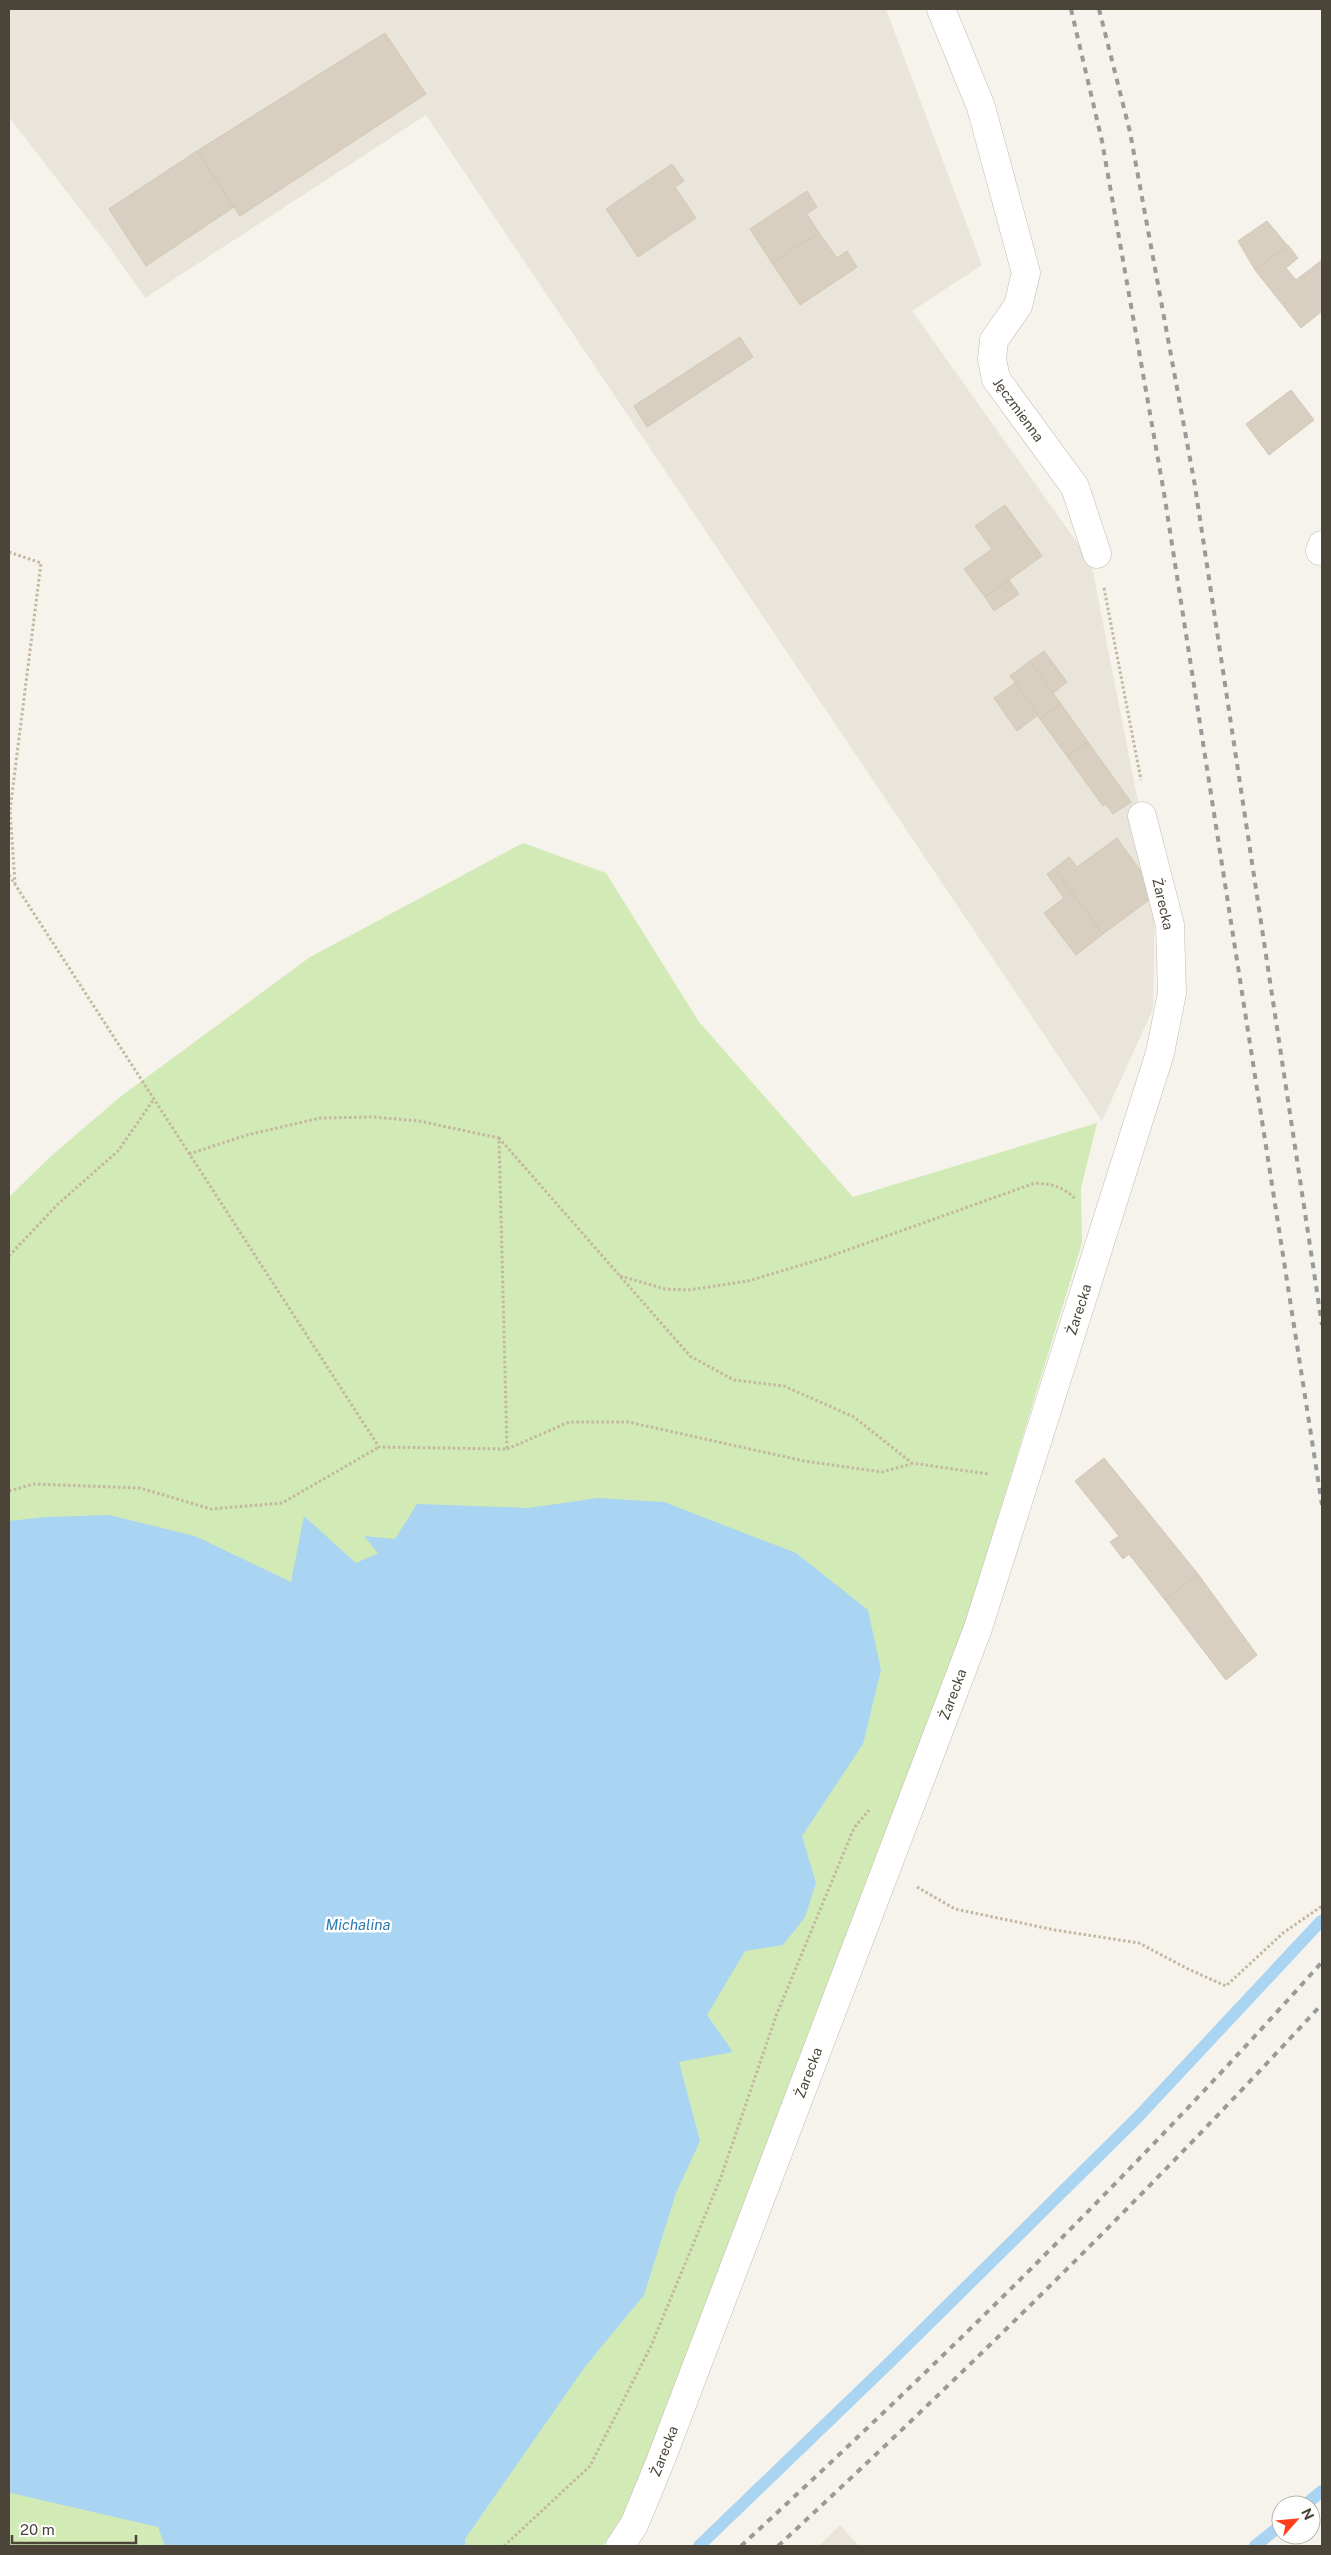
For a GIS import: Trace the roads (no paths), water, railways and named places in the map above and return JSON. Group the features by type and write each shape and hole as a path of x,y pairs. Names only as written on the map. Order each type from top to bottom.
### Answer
{"street":[{"name":"Jęczmienna","path":"941,9 981,107 1026,273 1018,306 994,340 992,359 996,379 1075,486 1097,554"},
{"name":"Żarecka","path":"620,2546 634,2525 660,2462 978,1628 1160,1053 1172,993 1170,925 1142,816"}],"water":[{"name":"Michalina","path":"598,1498 664,1502 796,1553 868,1610 881,1670 863,1744 802,1836 816,1883 805,1917 783,1945 745,1951 707,2015 733,2052 679,2062 700,2141 676,2193 644,2295 584,2368 465,2539 465,2546 165,2546 158,2527 11,2493 9,2491 9,1521 46,1517 109,1515 195,1536 291,1582 304,1516 356,1563 378,1553 364,1536 395,1539 417,1504 528,1508"}],"waterway":[{"path":"699,2546 888,2364 1137,2118 1321,1921"},
{"path":"1317,2495 1322,2491"},
{"path":"1255,2546 1271,2533"}],"railway":[{"path":"1071,9 1102,141 1164,493 1322,1505"},
{"path":"1099,9 1130,132 1195,486 1322,1325"},
{"path":"741,2546 891,2405 1039,2261 1182,2114 1322,1962"},
{"path":"778,2546 1056,2280 1190,2144 1322,2004"}]}
